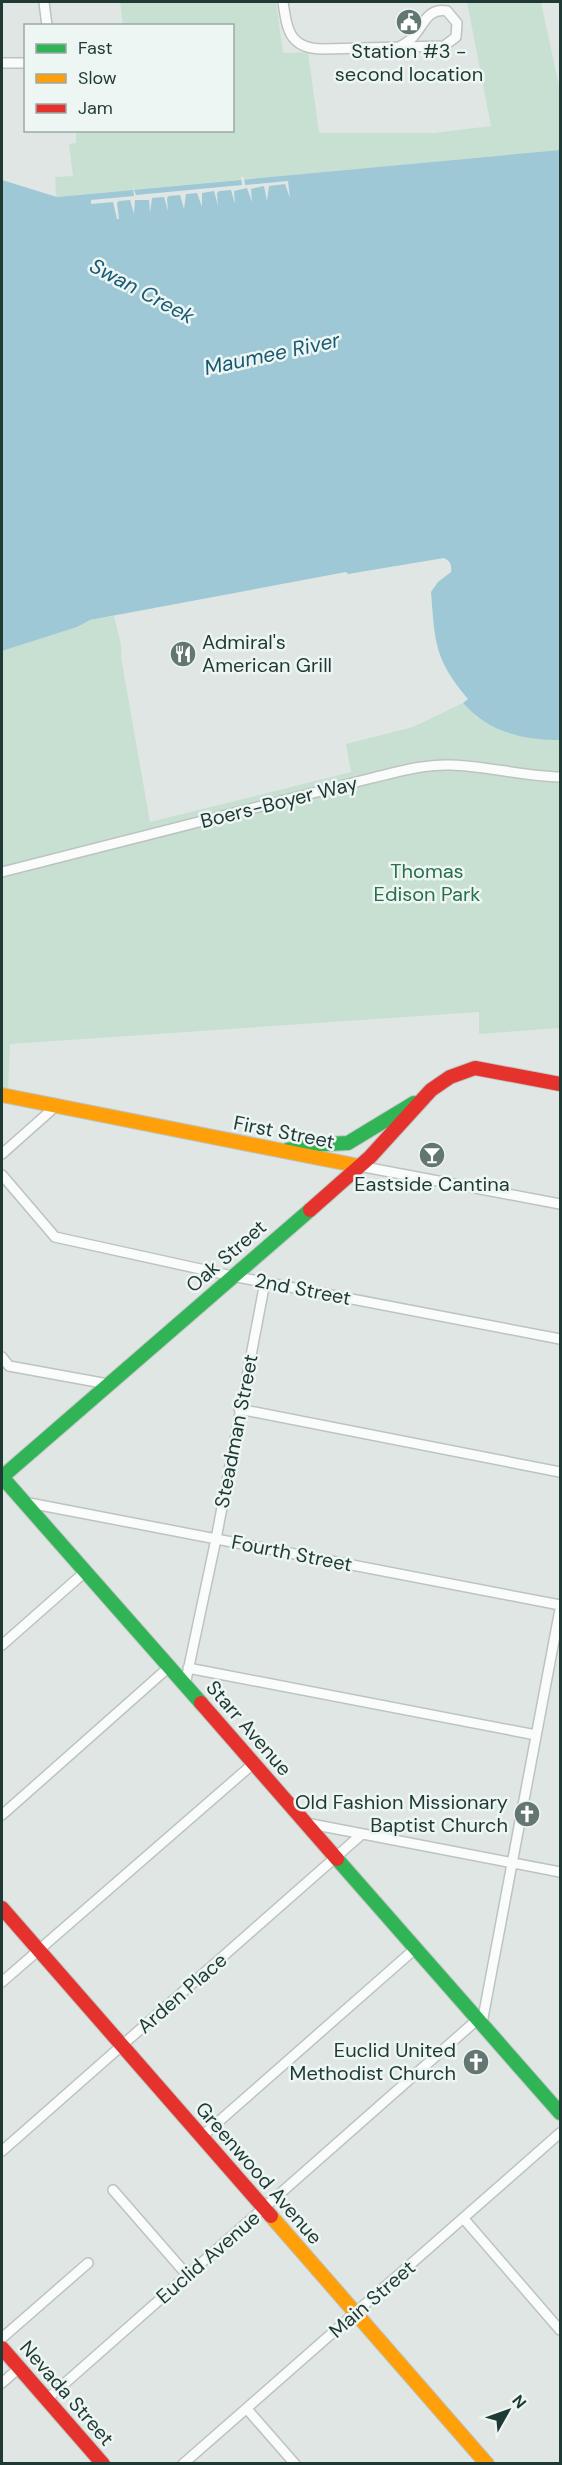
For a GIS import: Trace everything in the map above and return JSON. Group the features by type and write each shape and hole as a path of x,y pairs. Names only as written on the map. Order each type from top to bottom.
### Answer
{"main road":[{"name":"Oak Street","path":"2,1477 359,1166 398,1127 418,1100 437,1082 475,1068 561,1084"},
{"name":"First Street","path":"2,1095 359,1166"},
{"path":"281,1151 308,1145 348,1143 369,1133 418,1100"},
{"name":"Starr Avenue","path":"2,1477 561,2113"},
{"name":"Greenwood Avenue","path":"2,1908 487,2463"},
{"name":"Nevada Street","path":"2,2348 103,2463"}],"street":[{"path":"44,2 47,24"},
{"path":"284,2 287,28 295,40 304,46 317,49 444,46 456,37 457,23 447,11 435,11 424,20 411,39 399,47"},
{"path":"2,63 24,63"},
{"name":"Boers-Boyer Way","path":"2,872 372,778 432,766 465,766 533,776 561,777"},
{"path":"2,1154 56,1106"},
{"name":"First Street","path":"359,1166 561,1204"},
{"name":"2nd Street","path":"2,1175 55,1237 232,1276 561,1339"},
{"name":"Steadman Street","path":"185,1685 216,1539 264,1282"},
{"path":"2,1357 9,1366 108,1384"},
{"path":"239,1409 561,1472"},
{"name":"Fourth Street","path":"24,1502 561,1607"},
{"path":"2,1645 86,1571"},
{"path":"480,2021 561,1607"},
{"path":"2,1815 169,1666"},
{"path":"188,1668 536,1735"},
{"path":"2,1982 254,1763"},
{"path":"306,1823 561,1872"},
{"name":"Arden Place","path":"2,2151 363,1834"},
{"path":"201,2137 416,1948"},
{"name":"Euclid Avenue","path":"47,2399 263,2208 480,2021"},
{"name":"Main Street","path":"183,2463 561,2133"},
{"path":"113,2190 187,2275"},
{"path":"464,2219 561,2330"},
{"path":"2,2338 88,2263"},
{"path":"2,2383 19,2367"},
{"path":"247,2409 295,2463"}],"green space":[{"path":"120,2 276,2 283,53 308,52 319,133 434,133 491,126 467,2 541,2 560,91 560,150 56,197 55,177 73,176 69,144 76,143 76,132 234,132 234,24 123,24"},
{"name":"Thomas Edison Park","path":"114,616 121,643 121,657 150,822 351,772 346,744 413,727 463,703 477,718 522,736 560,740 560,1028 479,1034 479,1012 10,1044 8,1093 2,1092 2,651 77,627 90,620"}],"water":[{"path":"560,150 560,740 546,740 507,732 484,721 463,703 468,699 442,661 434,624 431,592 438,582 451,572 450,563 444,558 348,574 346,572 90,620 77,627 2,651 2,180 57,197"}],"pier":[{"path":"241,177 244,177 245,185 288,181 290,198 285,184 269,186 267,201 264,186 251,189 252,202 247,188 234,191 235,204 231,190 219,191 217,193 218,206 214,191 202,193 202,207 197,193 186,194 184,209 180,195 169,196 167,198 168,211 164,197 152,198 150,213 149,200 135,200 134,214 130,200 119,201 117,203 119,219 117,219 113,202 91,204 91,200 134,196 133,187 136,195 242,185"}],"traffic: fast":[{"path":"287,1150 308,1145 348,1143 414,1103"},
{"path":"2,1477 310,1210"},
{"path":"2,1477 201,1703"},
{"path":"337,1859 560,2113"}],"traffic: slow":[{"path":"2,1095 359,1166"},
{"path":"271,2216 487,2464"}],"traffic: jam":[{"path":"310,1210 370,1157 431,1090 450,1077 475,1068 560,1084"},
{"path":"201,1703 337,1859"},
{"path":"2,1908 271,2216"},
{"path":"2,2348 103,2464"}],"place":[{"name":"Station #3 - second location","path":"409,22"},
{"name":"Admiral's American Grill","path":"183,654"},
{"name":"Eastside Cantina","path":"432,1155"},
{"name":"Old Fashion Missionary Baptist Church","path":"527,1814"},
{"name":"Euclid United Methodist Church","path":"476,2062"}],"water label":[{"name":"Swan Creek","path":"142,291"},
{"name":"Maumee River","path":"272,354"}]}
